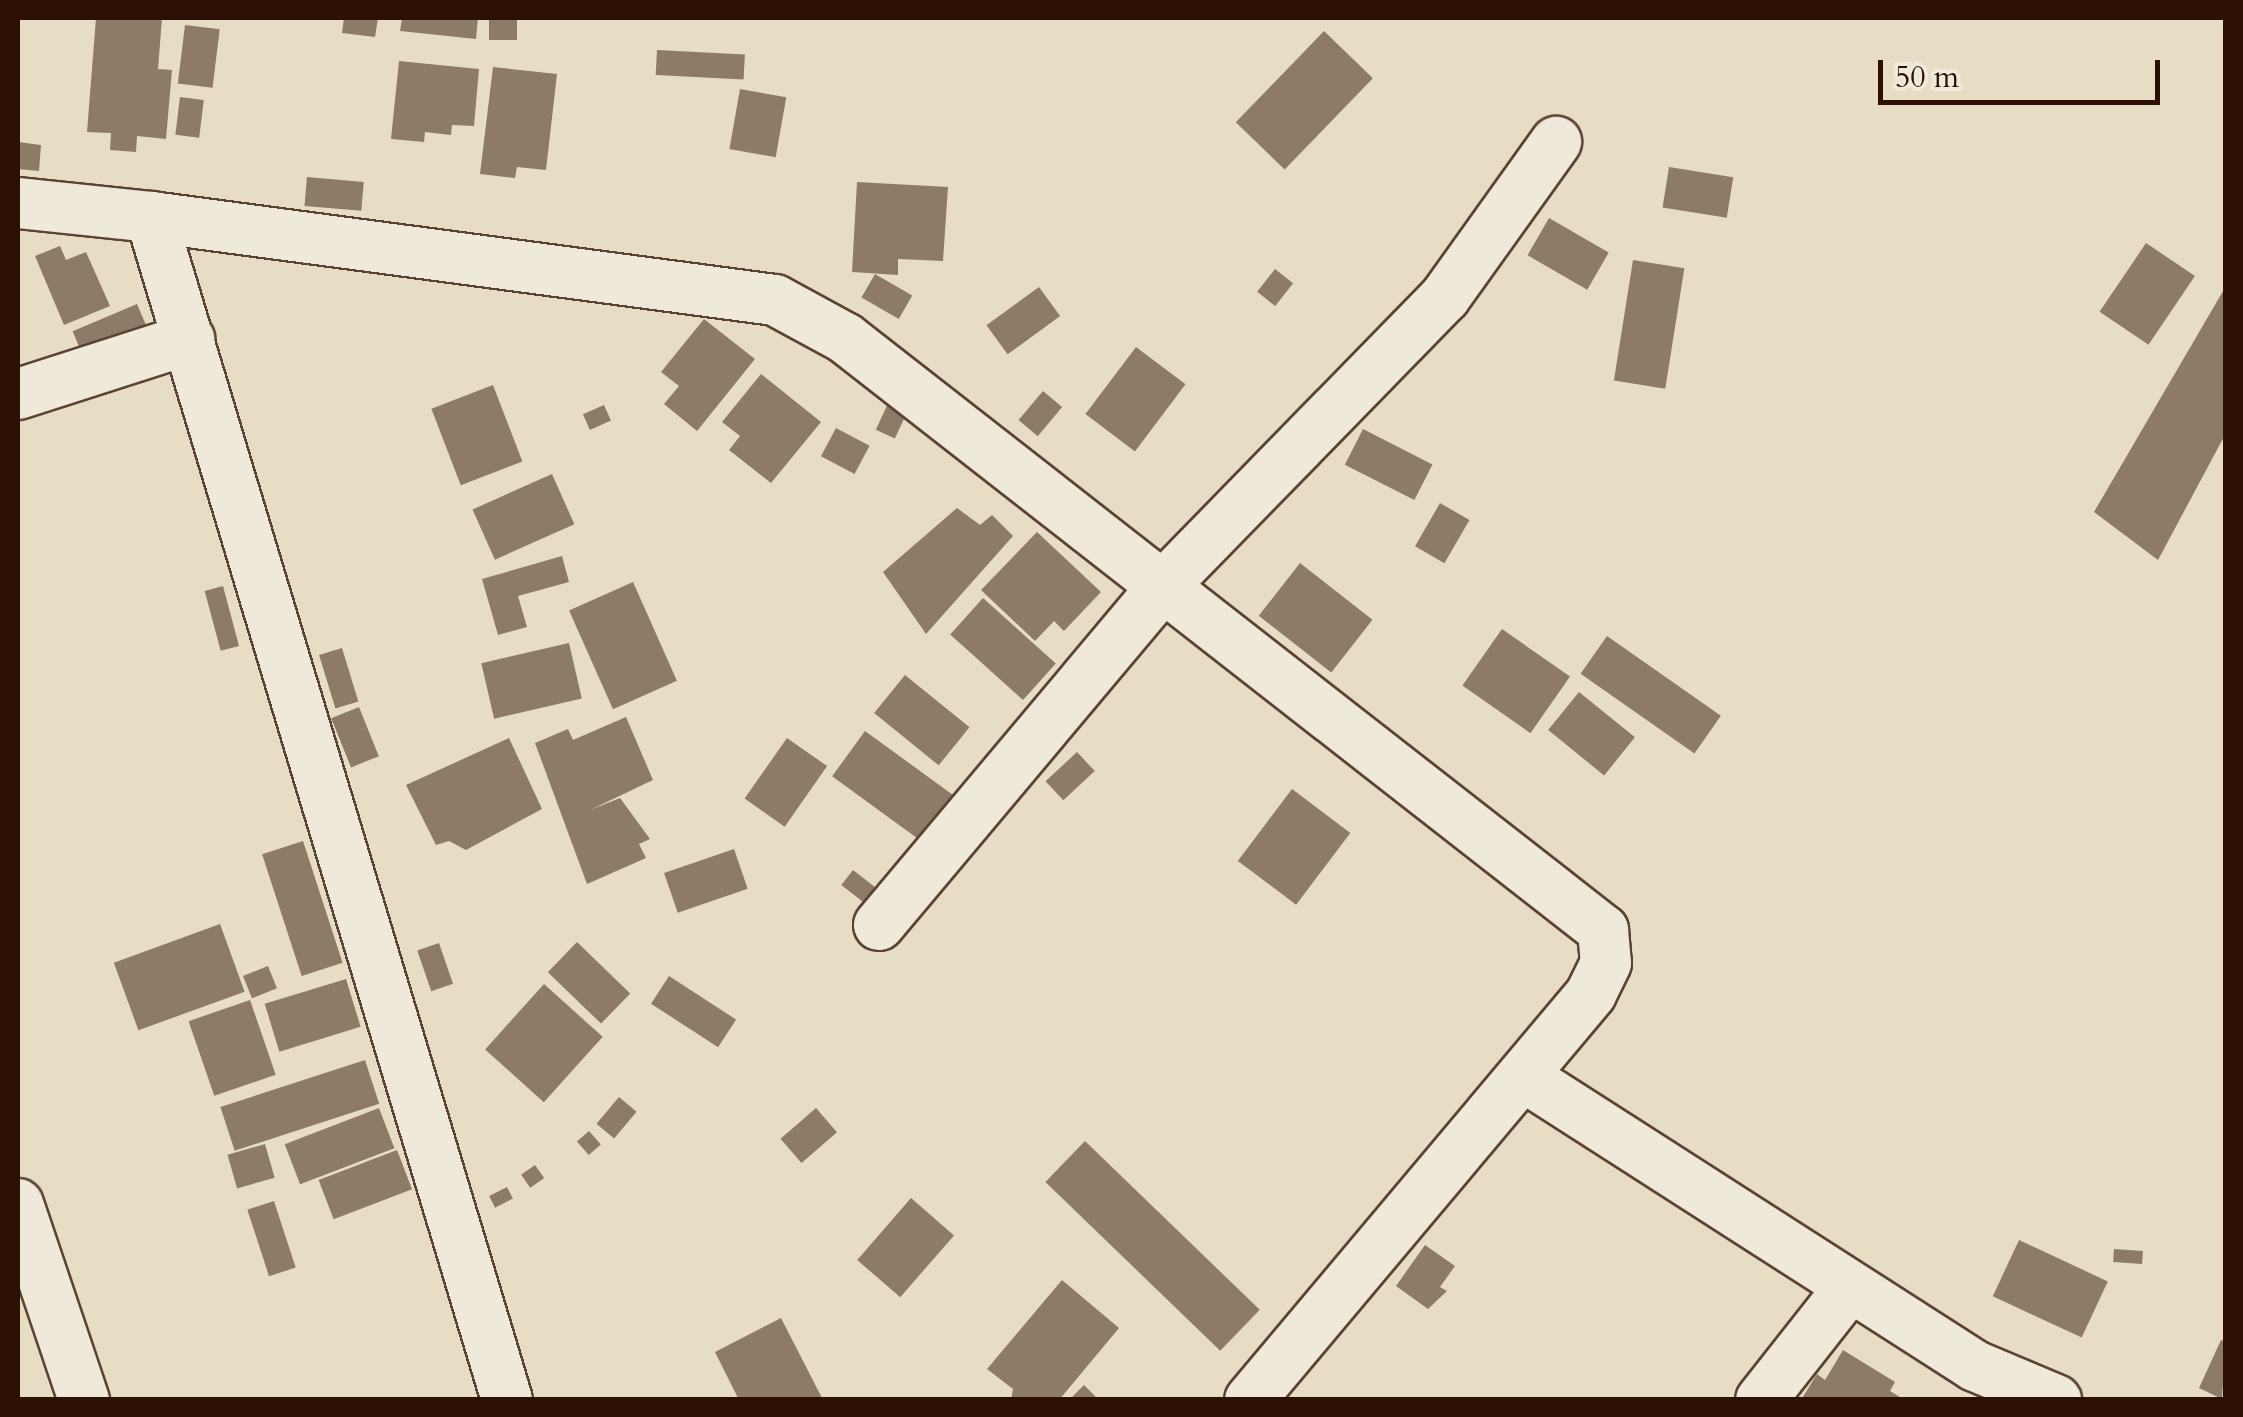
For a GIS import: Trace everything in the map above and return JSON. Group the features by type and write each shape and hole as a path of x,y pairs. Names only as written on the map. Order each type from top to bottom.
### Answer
{"street":[{"path":"879,925 1164,586 1445,296 1556,142"},
{"path":"18,203 151,217 774,300 845,338 1603,930 1606,963 1592,994 1526,1078 1250,1400"},
{"path":"151,217 507,1400"},
{"path":"18,394 188,340"},
{"path":"1526,1078 1975,1366 2056,1400"},
{"path":"18,1204 84,1400"},
{"path":"1761,1400 1849,1288"}],"building":[{"path":"96,18 162,18 158,69 172,70 166,139 137,136 136,152 110,150 111,133 87,132"},
{"path":"344,18 378,18 375,37 342,33"},
{"path":"402,18 478,18 476,39 400,31"},
{"path":"489,18 517,18 517,40 489,40"},
{"path":"185,25 220,29 213,88 178,84"},
{"path":"1324,31 1373,78 1285,170 1236,122"},
{"path":"657,50 745,55 744,80 656,75"},
{"path":"399,61 479,69 474,126 452,125 451,135 425,132 424,142 391,139"},
{"path":"493,67 557,74 546,170 517,167 515,178 480,174"},
{"path":"740,89 786,97 776,157 729,149"},
{"path":"180,97 204,100 199,138 175,135"},
{"path":"18,142 41,145 39,171 18,169"},
{"path":"1669,167 1733,177 1727,218 1663,207"},
{"path":"307,177 364,182 361,211 304,206"},
{"path":"857,182 948,187 943,261 898,259 898,275 852,272"},
{"path":"1549,218 1609,252 1587,290 1528,255"},
{"path":"2146,243 2195,276 2149,345 2100,312"},
{"path":"60,246 66,260 86,252 110,306 64,325 35,256"},
{"path":"1633,260 1684,268 1665,389 1614,380"},
{"path":"1275,269 1293,283 1275,306 1257,292"},
{"path":"875,274 912,296 899,319 862,297"},
{"path":"2226,286 2226,433 2158,560 2094,512"},
{"path":"1039,287 1060,316 1008,354 986,325"},
{"path":"137,304 149,332 84,359 73,331"},
{"path":"704,319 755,359 697,431 664,404 679,386 661,372"},
{"path":"1136,347 1186,384 1135,451 1085,414"},
{"path":"761,374 821,422 771,483 729,450 740,436 722,422"},
{"path":"493,385 522,462 461,485 431,409"},
{"path":"1043,391 1062,407 1038,436 1019,420"},
{"path":"891,397 910,406 895,439 876,430"},
{"path":"604,405 611,421 590,430 583,414"},
{"path":"836,428 870,446 855,474 821,456"},
{"path":"1363,429 1432,464 1414,500 1345,465"},
{"path":"552,474 574,524 495,560 473,509"},
{"path":"1440,503 1469,520 1444,563 1415,546"},
{"path":"957,508 980,525 992,515 1013,536 926,634 883,572"},
{"path":"1037,532 1101,592 1064,631 1054,621 1035,641 981,590"},
{"path":"562,556 569,582 518,596 527,627 498,635 482,579"},
{"path":"1300,563 1372,620 1331,672 1259,616"},
{"path":"633,582 677,681 613,709 569,610"},
{"path":"223,586 239,646 221,651 205,591"},
{"path":"983,598 1056,664 1023,700 950,634"},
{"path":"1502,629 1570,677 1530,733 1462,686"},
{"path":"1607,636 1721,716 1694,753 1581,674"},
{"path":"569,643 582,699 494,719 481,663"},
{"path":"342,648 358,702 335,709 319,655"},
{"path":"905,675 970,727 939,765 874,713"},
{"path":"1579,692 1635,737 1604,775 1548,730"},
{"path":"359,707 379,756 351,767 331,718"},
{"path":"626,717 653,780 590,810 620,798 650,839 639,844 646,858 587,884 535,743 568,729 573,740"},
{"path":"865,731 954,796 921,841 832,776"},
{"path":"509,738 542,809 466,850 449,841 436,845 406,785"},
{"path":"787,738 827,766 785,827 745,799"},
{"path":"1077,752 1095,771 1063,800 1046,781"},
{"path":"1292,789 1350,833 1296,905 1238,861"},
{"path":"303,841 343,963 302,976 262,854"},
{"path":"734,849 748,889 678,913 664,873"},
{"path":"853,870 876,888 864,903 841,885"},
{"path":"220,924 245,992 138,1030 114,963"},
{"path":"577,942 630,993 601,1024 548,972"},
{"path":"439,943 453,984 431,991 417,950"},
{"path":"268,966 277,988 252,998 243,976"},
{"path":"669,976 736,1020 718,1047 651,1004"},
{"path":"346,979 361,1027 279,1052 265,1004"},
{"path":"544,984 603,1037 544,1102 485,1049"},
{"path":"250,1000 276,1075 214,1096 189,1021"},
{"path":"365,1060 379,1104 235,1151 220,1107"},
{"path":"619,1097 637,1112 614,1139 597,1124"},
{"path":"379,1108 394,1148 300,1184 285,1144"},
{"path":"816,1108 837,1132 802,1163 781,1139"},
{"path":"589,1131 601,1145 589,1155 577,1141"},
{"path":"1085,1141 1260,1310 1220,1351 1045,1182"},
{"path":"265,1144 275,1178 237,1188 228,1155"},
{"path":"397,1150 412,1189 334,1219 319,1180"},
{"path":"535,1165 544,1178 530,1188 521,1175"},
{"path":"507,1187 513,1199 495,1208 489,1196"},
{"path":"911,1198 954,1235 900,1297 857,1260"},
{"path":"274,1201 296,1268 269,1276 247,1210"},
{"path":"2019,1240 2108,1281 2082,1338 1993,1296"},
{"path":"1425,1245 1455,1266 1440,1287 1447,1291 1428,1309 1396,1286"},
{"path":"2114,1249 2143,1251 2142,1264 2113,1262"},
{"path":"1062,1280 1119,1328 1059,1400 1011,1400 1013,1389 987,1369"},
{"path":"781,1318 822,1398 739,1400 715,1352"},
{"path":"2221,1340 2226,1342 2222,1399 2199,1388"},
{"path":"1843,1350 1895,1382 1890,1391 1905,1400 1801,1400 1817,1374 1825,1380"},
{"path":"1084,1385 1099,1400 1069,1400"}]}
